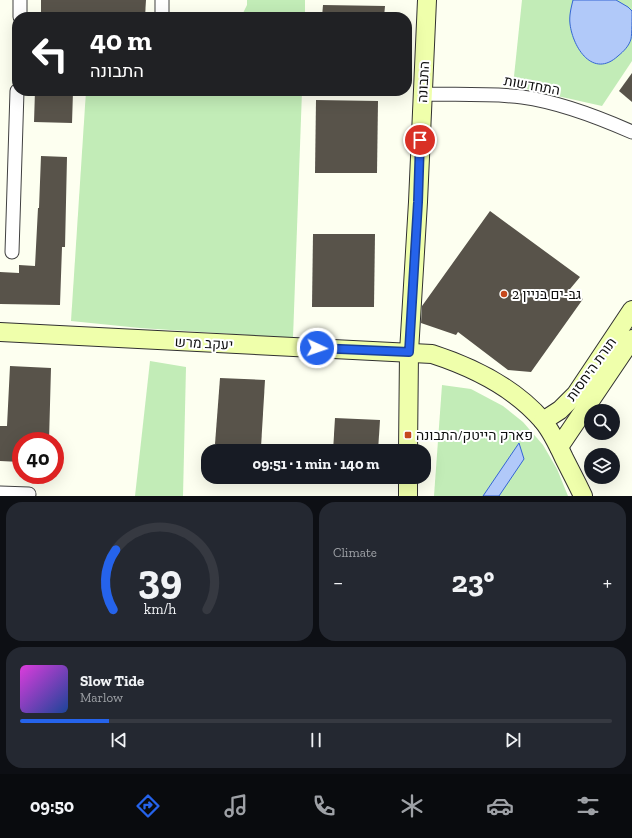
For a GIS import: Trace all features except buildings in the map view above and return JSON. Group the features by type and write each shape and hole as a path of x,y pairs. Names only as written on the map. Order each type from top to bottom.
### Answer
{"street":[{"path":"20,0 20,12"},
{"path":"162,0 162,12"},
{"name":"התבונה","path":"408,444 409,352 418,202 427,0"},
{"name":"התחדשות","path":"422,94 523,97 555,104 577,111 632,132"},
{"path":"12,252 17,96"},
{"name":"תורת היחסות","path":"543,421 560,410 576,394 632,310"},
{"name":"יעקב מרש","path":"0,332 432,354 474,370 501,386 525,403 543,421 553,436 583,496"},
{"name":"תורת היחסות","path":"559,447 632,339"},
{"path":"408,484 408,496"},
{"path":"0,493 29,494"}],"green space":[{"path":"247,0 305,0 305,12 244,12 247,5"},
{"path":"522,0 632,0 632,61 602,106 513,86"},
{"path":"86,96 302,96 293,338 140,328 71,321"},
{"path":"150,361 186,367 183,496 135,496"},
{"path":"442,385 471,389 503,406 523,422 543,445 557,469 568,496 434,496"}],"water":[{"path":"573,0 616,0 632,11 631,39 626,48 618,56 609,62 600,64 586,58 580,51 575,42 570,24"},
{"path":"519,443 524,459 499,496 483,496"}],"place":[{"name":"גב-ים בניין 2","path":"504,294"},
{"name":"פארק הייטק/התבונה","path":"408,435"}],"route":[{"path":"317,348 409,352 418,202 420,140"}]}
